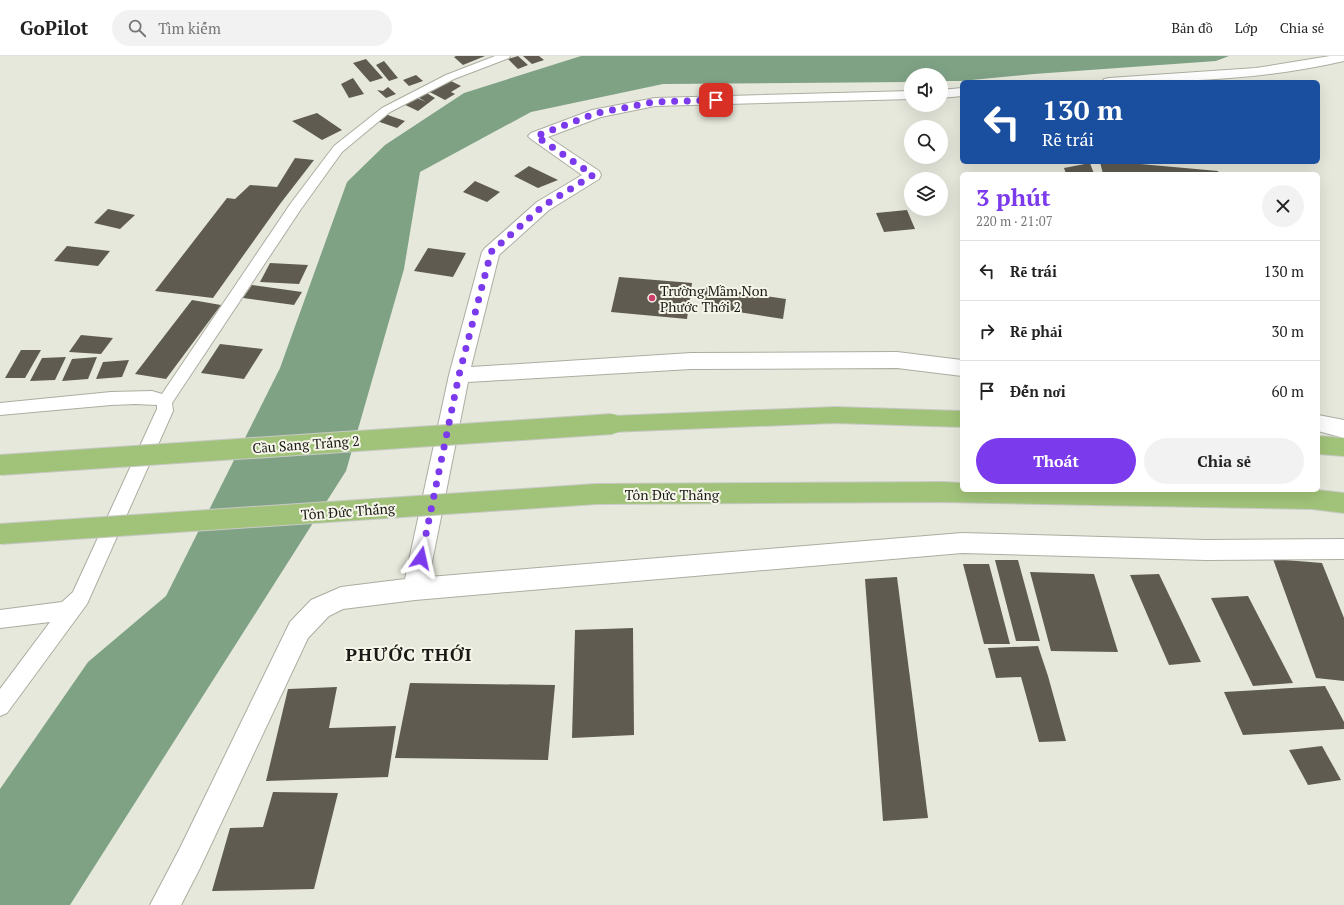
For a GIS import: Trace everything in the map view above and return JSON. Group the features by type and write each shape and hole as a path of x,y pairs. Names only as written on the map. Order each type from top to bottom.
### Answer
{"highway":[{"name":"Cầu Sang Trắng 2","path":"0,465 612,424 835,415 960,419"},
{"path":"1320,445 1344,447"},
{"name":"Tôn Đức Thắng","path":"0,534 596,494 943,492 1312,499 1344,503"}],"street":[{"path":"1144,80 1249,74 1310,66 1344,57"},
{"path":"948,93 960,92"},
{"path":"415,589 459,375 491,252 543,206 593,175 536,136 597,113 654,102 904,95"},
{"path":"459,375 691,361 897,360 960,368"},
{"path":"1320,423 1344,429"},
{"path":"165,905 190,858 299,630 320,608 341,598 415,589 962,543 1206,550 1344,549"}],"lane":[{"path":"164,403 296,206 338,149 386,110 450,77 505,56"},
{"path":"0,409 131,397 155,397 162,400 165,411 89,582 80,598 0,706"},
{"path":"0,619 54,613 64,611 72,607"}],"shaded area":[{"path":"581,56 1229,56 1216,61 1034,74 960,81 948,81 948,68 904,68 904,82 663,84 531,112 420,172 404,269 346,471 70,905 0,905 0,789 88,662 166,596 280,368 347,182 385,145 464,93"}],"building":[{"path":"485,56 463,65 454,57"},
{"path":"518,56 528,65 518,69 508,59"},
{"path":"523,56 539,56 544,60 532,64"},
{"path":"366,59 383,78 370,82 353,63"},
{"path":"384,61 398,78 389,81 376,65"},
{"path":"416,75 423,81 409,86 403,80"},
{"path":"353,78 364,94 349,98 341,84"},
{"path":"445,78 461,86 451,92 455,94 445,100 424,89"},
{"path":"388,87 396,94 386,98 377,90 383,91"},
{"path":"420,89 435,98 418,111 399,102 410,95 426,102 412,94"},
{"path":"317,113 342,130 322,140 292,121"},
{"path":"385,114 405,121 397,128 377,121"},
{"path":"295,158 314,160 280,204 213,298 155,291 227,198 235,199 250,185 277,187"},
{"path":"1090,164 1093,172 1065,172 1064,168"},
{"path":"1100,164 1140,164 1218,172 1102,172"},
{"path":"529,166 558,180 538,188 514,176"},
{"path":"475,181 500,192 487,202 463,192"},
{"path":"108,209 135,215 120,229 94,223"},
{"path":"904,210 904,216 910,216 915,229 884,232 876,213"},
{"path":"67,246 110,251 98,266 54,261"},
{"path":"428,248 466,253 453,277 414,271"},
{"path":"270,263 308,265 299,284 260,282"},
{"name":"Trường Mầm Non Phước Thới 2","path":"619,277 692,283 687,319 611,312"},
{"path":"252,285 302,292 294,305 243,298"},
{"path":"706,287 786,299 783,319 700,306"},
{"path":"192,300 221,305 166,379 135,374"},
{"path":"81,335 113,338 101,354 69,352"},
{"path":"220,344 263,349 244,379 201,373"},
{"path":"21,350 41,350 25,378 5,378"},
{"path":"66,357 55,380 30,381 42,358"},
{"path":"97,357 88,379 62,381 72,359"},
{"path":"129,360 122,377 96,379 103,362"},
{"path":"1273,559 1322,563 1344,618 1344,681 1316,678"},
{"path":"995,560 1018,560 1040,641 1016,641"},
{"path":"963,564 989,564 1010,644 984,644"},
{"path":"1030,572 1094,574 1118,652 1051,651"},
{"path":"1159,574 1201,662 1169,665 1130,575"},
{"path":"897,577 928,818 883,821 865,579"},
{"path":"1248,596 1293,683 1253,686 1211,598"},
{"path":"633,628 634,735 572,738 575,630"},
{"path":"1038,646 1066,741 1039,742 1021,677 996,678 988,648"},
{"path":"410,683 555,685 548,760 395,758"},
{"path":"1325,686 1344,722 1344,729 1243,735 1224,692"},
{"path":"337,687 329,728 396,726 388,777 266,781 288,689"},
{"path":"1322,746 1341,780 1308,785 1289,750"},
{"path":"273,792 338,793 314,889 212,891 230,828 263,827"}],"place":[{"name":"Trường Mầm Non Phước Thới 2","path":"652,298"}],"district":[{"name":"PHƯỚC THỚI","path":"409,654"}],"route":[{"path":"421,558 459,375 491,252 543,206 593,175 536,136 597,113 654,102 716,100"}]}
